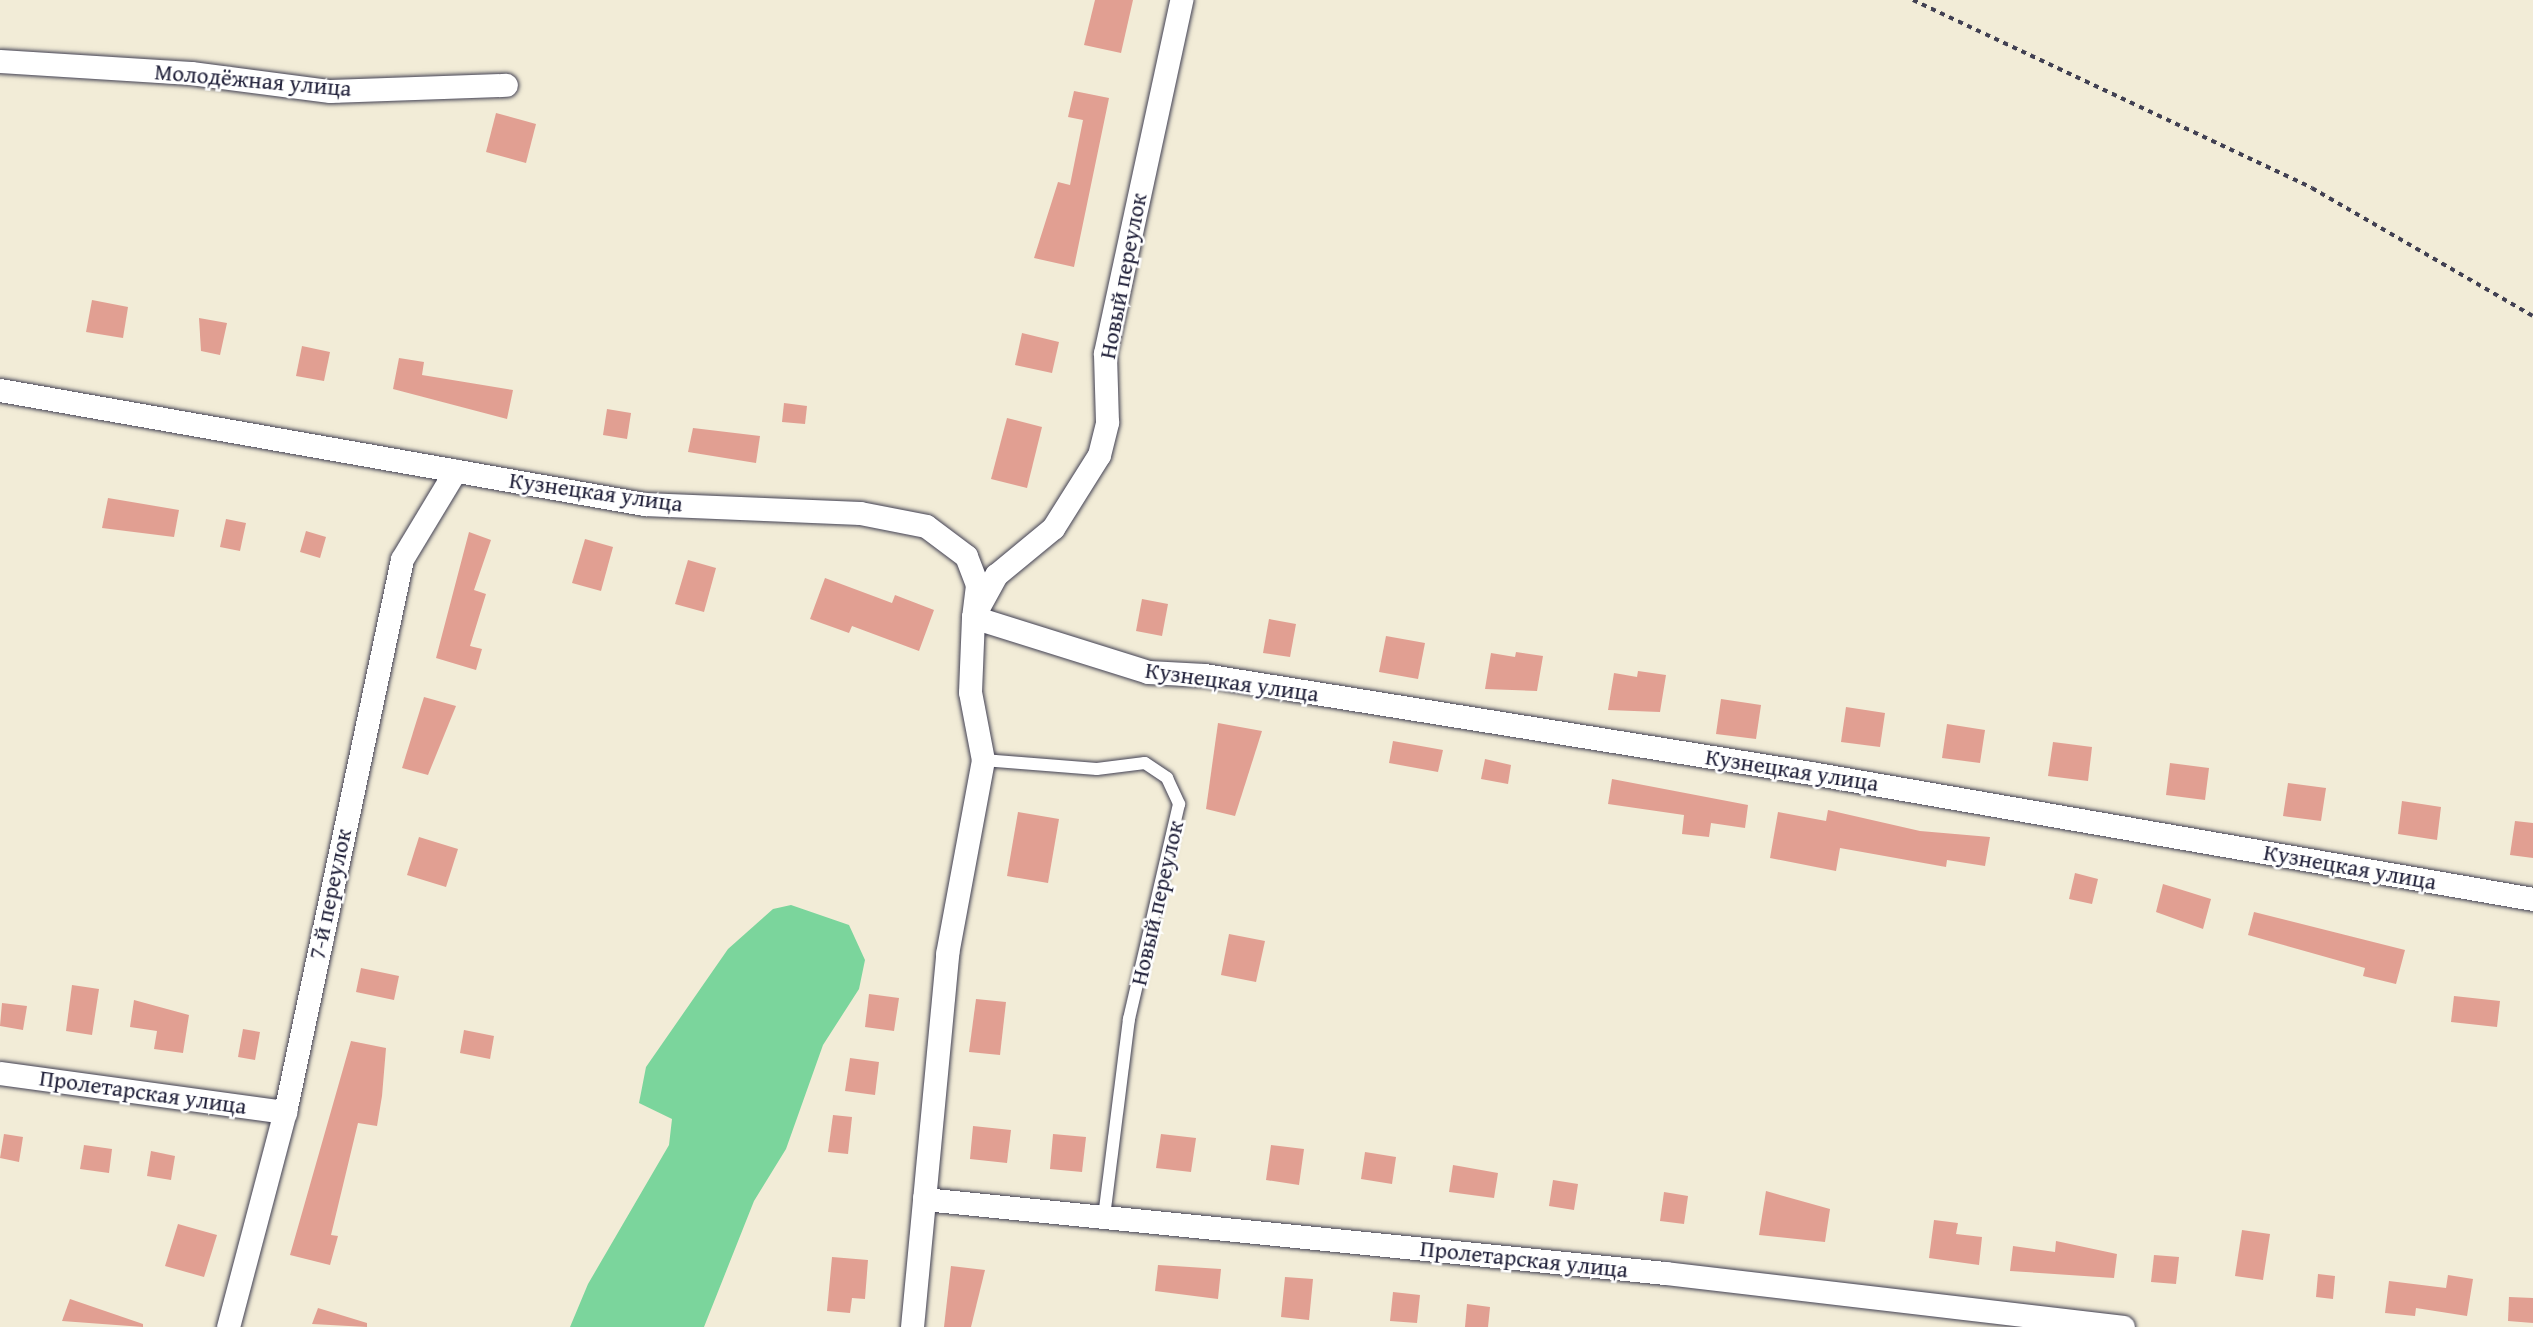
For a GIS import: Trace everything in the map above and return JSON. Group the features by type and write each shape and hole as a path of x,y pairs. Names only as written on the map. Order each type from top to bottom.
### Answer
{"street":[{"name":"Новый переулок","path":"912,1327 947,954 983,760 970,692 973,617 996,575 1053,528 1099,455 1107,422 1105,353 1181,0"},
{"name":"Молодёжная улица","path":"0,61 191,73 330,91 506,85"},
{"name":"Кузнецкая улица","path":"0,390 644,504 860,513 926,526 966,556 977,585 973,617 1148,672 1204,675 1797,770 2533,899"},
{"name":"7-й переулок","path":"228,1327 285,1112 402,559 454,471"},
{"name":"Пролетарская улица","path":"0,1073 285,1112"},
{"name":"Пролетарская улица","path":"924,1199 1665,1273 2123,1327"}],"lane":[{"name":"Новый переулок","path":"983,760 1097,769 1145,763 1167,778 1179,804 1129,1019 1104,1218"}],"path":[{"path":"1913,0 2312,188 2533,316"}],"green space":[{"path":"791,905 849,925 865,960 859,989 823,1045 786,1149 754,1201 704,1327 570,1327 588,1284 669,1145 672,1119 639,1103 646,1067 728,949 773,909"}],"building":[{"path":"1095,0 1133,0 1121,53 1084,45"},
{"path":"1074,91 1109,98 1074,267 1034,258 1058,182 1070,185 1083,120 1068,117"},
{"path":"496,113 536,124 526,163 486,152"},
{"path":"92,300 128,307 123,338 86,332"},
{"path":"199,318 227,323 220,355 201,351"},
{"path":"1022,333 1059,342 1052,373 1015,365"},
{"path":"302,346 330,352 324,381 296,376"},
{"path":"399,358 424,362 422,375 513,390 507,419 393,389"},
{"path":"784,403 807,406 805,424 782,422"},
{"path":"607,409 631,413 627,439 603,435"},
{"path":"1007,418 1042,427 1027,488 991,479"},
{"path":"693,428 760,436 756,463 688,452"},
{"path":"108,498 179,510 174,537 102,528"},
{"path":"226,519 246,523 240,551 220,547"},
{"path":"306,531 326,537 320,558 300,552"},
{"path":"469,532 491,540 474,590 486,594 470,646 482,649 476,670 436,658"},
{"path":"585,539 613,547 601,591 572,583"},
{"path":"688,560 716,568 704,612 675,604"},
{"path":"825,578 892,603 895,595 934,610 919,651 852,626 849,633 810,619"},
{"path":"1142,599 1168,604 1162,636 1136,631"},
{"path":"1269,619 1296,624 1290,657 1263,653"},
{"path":"1386,636 1425,643 1418,679 1379,672"},
{"path":"1516,652 1543,656 1537,691 1485,689 1491,653 1515,657"},
{"path":"1638,671 1666,675 1660,712 1608,710 1614,673 1637,677"},
{"path":"424,697 456,706 428,775 402,768"},
{"path":"1721,699 1761,705 1756,739 1716,734"},
{"path":"1846,707 1885,713 1880,747 1841,742"},
{"path":"1218,723 1262,731 1235,816 1206,809"},
{"path":"1947,724 1985,730 1980,763 1942,758"},
{"path":"1393,741 1443,750 1438,772 1389,763"},
{"path":"2053,742 2092,747 2088,781 2048,776"},
{"path":"1485,759 1511,765 1508,784 1481,779"},
{"path":"2170,763 2209,768 2205,800 2166,795"},
{"path":"1612,779 1748,805 1745,828 1711,823 1709,837 1682,834 1684,815 1608,804"},
{"path":"2288,783 2326,788 2321,821 2283,816"},
{"path":"2402,801 2441,807 2437,840 2398,834"},
{"path":"1828,810 1920,831 1990,837 1985,866 1947,860 1946,867 1840,848 1836,871 1770,858 1778,812 1826,821"},
{"path":"1018,812 1059,819 1048,883 1007,876"},
{"path":"2515,821 2533,823 2533,858 2510,855"},
{"path":"419,837 458,849 446,887 407,875"},
{"path":"2075,873 2098,879 2092,904 2069,899"},
{"path":"2163,884 2211,899 2203,929 2156,912"},
{"path":"2254,912 2405,950 2396,984 2363,976 2365,968 2248,935"},
{"path":"1229,934 1265,941 1256,982 1221,975"},
{"path":"361,968 399,976 394,1000 356,992"},
{"path":"72,985 99,989 92,1035 66,1031"},
{"path":"869,994 899,998 894,1031 865,1027"},
{"path":"2454,996 2500,1001 2497,1027 2451,1022"},
{"path":"976,999 1006,1002 1000,1055 969,1052"},
{"path":"134,1000 189,1015 183,1053 154,1049 157,1031 130,1027"},
{"path":"2,1003 27,1006 23,1030 0,1026"},
{"path":"243,1029 260,1032 255,1060 238,1057"},
{"path":"464,1030 494,1036 490,1059 460,1053"},
{"path":"351,1041 386,1048 382,1096 377,1126 358,1123 331,1235 338,1236 330,1265 290,1255"},
{"path":"850,1058 879,1062 875,1095 845,1091"},
{"path":"833,1115 852,1117 848,1154 828,1152"},
{"path":"973,1126 1011,1130 1007,1163 970,1159"},
{"path":"4,1134 23,1137 19,1162 0,1158"},
{"path":"1053,1134 1086,1137 1082,1172 1050,1169"},
{"path":"1161,1134 1196,1138 1191,1172 1156,1168"},
{"path":"84,1145 112,1149 109,1173 80,1169"},
{"path":"1271,1145 1304,1149 1299,1185 1266,1180"},
{"path":"151,1151 175,1156 171,1180 147,1176"},
{"path":"1365,1152 1396,1157 1392,1184 1361,1179"},
{"path":"1453,1165 1498,1173 1494,1198 1449,1192"},
{"path":"1553,1180 1578,1184 1574,1210 1549,1206"},
{"path":"1766,1191 1830,1209 1825,1242 1759,1235"},
{"path":"1664,1192 1688,1196 1684,1224 1660,1221"},
{"path":"1934,1220 1958,1223 1956,1234 1982,1237 1979,1265 1929,1258"},
{"path":"178,1224 217,1235 204,1277 165,1266"},
{"path":"2242,1230 2270,1234 2263,1280 2235,1276"},
{"path":"2056,1241 2117,1254 2114,1278 2010,1271 2013,1246 2055,1252"},
{"path":"2154,1255 2179,1257 2176,1284 2151,1282"},
{"path":"832,1257 868,1260 865,1299 852,1298 850,1313 827,1311"},
{"path":"1158,1265 1221,1269 1218,1299 1155,1291"},
{"path":"951,1266 985,1270 971,1327 944,1327"},
{"path":"2318,1274 2335,1276 2333,1299 2316,1297"},
{"path":"2448,1275 2473,1279 2467,1316 2416,1308 2415,1316 2385,1313 2389,1281 2446,1288"},
{"path":"1285,1277 1313,1279 1309,1320 1281,1317"},
{"path":"1393,1292 1420,1295 1417,1323 1390,1321"},
{"path":"2509,1297 2533,1298 2533,1323 2508,1321"},
{"path":"70,1299 143,1324 143,1327 62,1321"},
{"path":"1467,1304 1490,1307 1488,1327 1465,1327"},
{"path":"318,1308 367,1323 367,1327 312,1324"}]}
